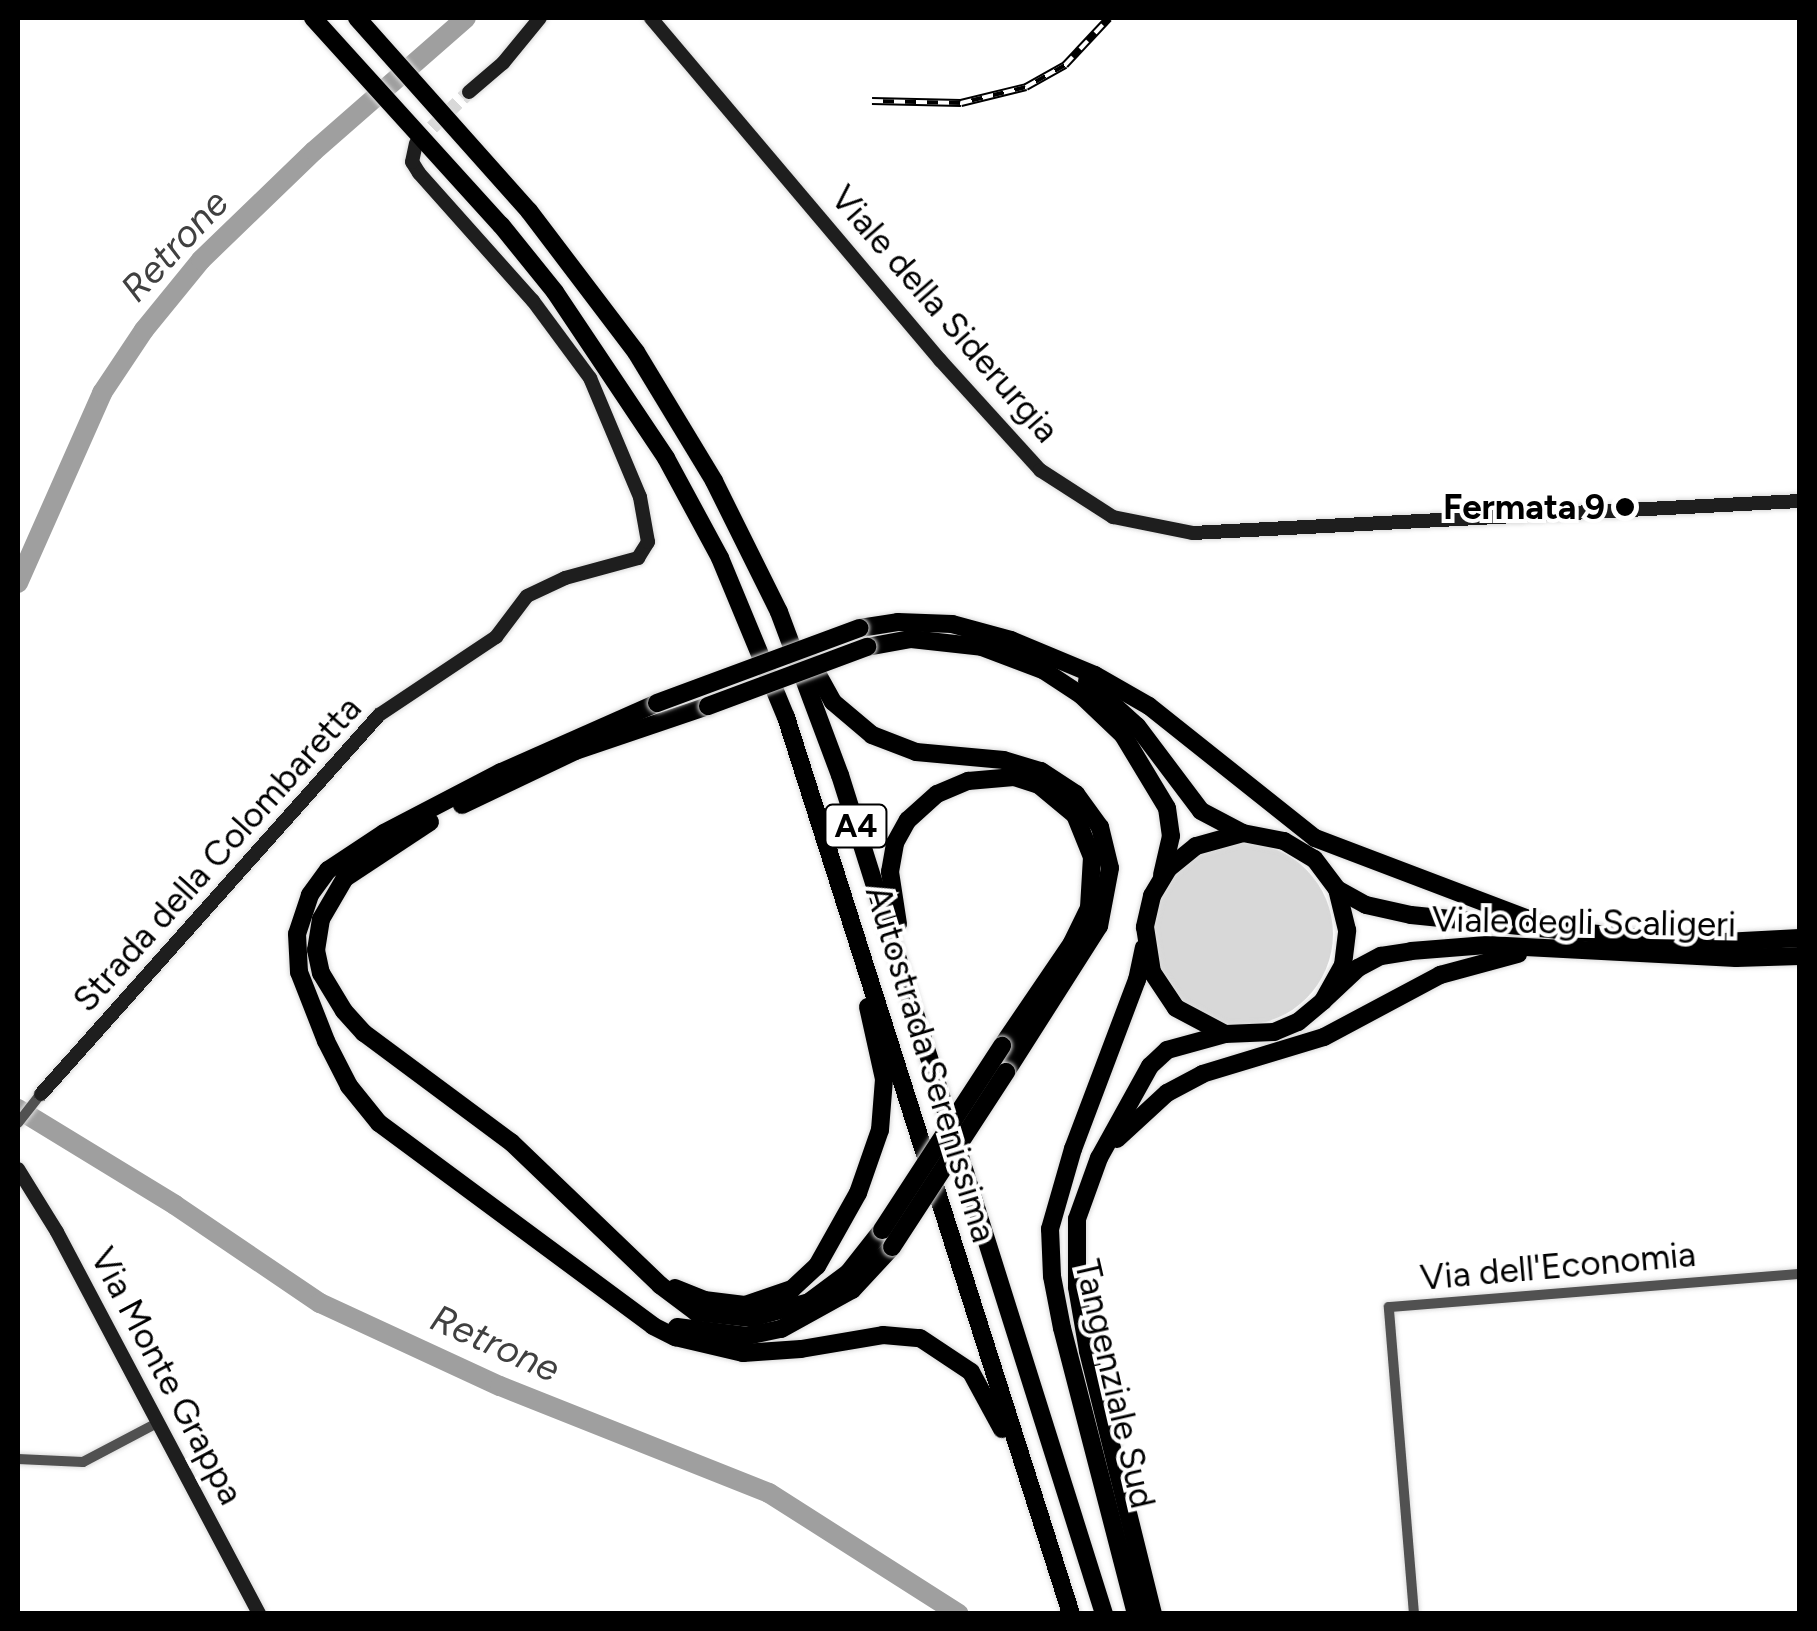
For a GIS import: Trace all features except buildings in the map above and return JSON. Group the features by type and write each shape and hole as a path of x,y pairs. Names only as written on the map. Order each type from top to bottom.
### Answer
{"highway":[{"name":"Autostrada Serenissima","path":"313,18 524,253 636,408 720,558 794,740 1068,1608"},
{"name":"Autostrada Serenissima","path":"357,18 576,270 670,403 742,534 779,612 820,720 998,1270 1104,1614"},
{"path":"670,403 695,434 738,506 820,684 846,716 872,735 906,750 1004,760 1041,771 1070,788 1096,820 1110,868 1104,912 1086,950 1006,1072 887,1239 833,1286 789,1311 751,1318 696,1312 510,1142 364,1033 326,984 318,961 318,935 334,891 358,868 409,834 575,751 708,706 867,647 911,640 982,647 1043,670 1082,696 1122,735 1167,808 1170,851 1152,896 1145,942 1152,972 1176,1008 1225,1034"},
{"path":"1068,1608 994,1408 971,1372 945,1351 920,1338 883,1335 800,1349 744,1353 675,1338 630,1310 474,1189 379,1123 349,1086 299,972 296,934 310,894 328,870 356,852 501,772 657,703 860,628 898,622 952,624 1040,651 1149,706 1315,838 1555,938"},
{"path":"1040,651 1099,688 1137,726 1202,811 1243,833"},
{"path":"630,1255 668,1284 704,1300 745,1305 777,1297 805,1279 827,1251 875,1151 884,1100 881,1056 825,869 794,740"},
{"path":"630,1310 705,1333 763,1334 800,1322 836,1302 870,1274 887,1239 1002,1046 1078,934 1089,908 1094,873 1088,840 1064,802 1039,785 1000,777 952,786 926,802 901,831 890,872 900,931 952,1094 998,1270"},
{"name":"Viale degli Scaligeri","path":"1160,881 1196,846 1243,833 1284,840 1300,849 1337,890 1366,905 1555,938"},
{"name":"Viale degli Scaligeri","path":"1323,1000 1339,974 1346,950 1347,930 1337,890"},
{"path":"1100,1158 1136,1118 1167,1093 1202,1074 1324,1037 1440,974 1555,938"},
{"name":"Viale degli Scaligeri","path":"1225,1034 1274,1032 1298,1022 1358,968 1381,956 1555,938 1798,943"},
{"name":"Tangenziale Sud","path":"1145,942 1137,980 1068,1163 1050,1229 1052,1276 1062,1328 1134,1572 1153,1614"},
{"name":"Tangenziale Sud","path":"1136,1614 1134,1572 1077,1287 1077,1219 1100,1158 1150,1066 1167,1050 1225,1034"}],"street":[{"path":"469,92 503,63 540,18"},
{"name":"Viale della Siderurgia","path":"651,18 940,360 1040,470 1113,517 1192,533 1800,501"},
{"name":"Strada della Colombaretta","path":"42,1094 379,715 496,637 528,596 565,578 638,558 648,542 640,497 590,378 534,301 419,174 412,162 416,142"},
{"path":"18,1124 42,1094"},
{"name":"Via Monte Grappa","path":"18,1169 57,1232 259,1614"},
{"name":"Via dell'Economia","path":"1414,1614 1389,1307 1800,1274"},
{"path":"18,1459 83,1462 157,1424"}],"shaded area":[{"path":"1242,843 1277,850 1306,870 1326,899 1333,934 1326,969 1306,998 1277,1018 1242,1025 1207,1018 1178,998 1158,969 1151,934 1158,899 1178,870 1207,850"}],"waterway":[{"name":"Retrone","path":"18,583 102,393 144,330 201,260 314,151 466,18"},
{"name":"Retrone","path":"18,1109 175,1205 320,1303 500,1386 769,1493 959,1614"}],"tunnel":[{"path":"417,142 469,92"}],"railway":[{"path":"872,101 961,103 1026,87 1065,65 1109,18"}],"place":[{"name":"Fermata 9","path":"1625,507"}]}
